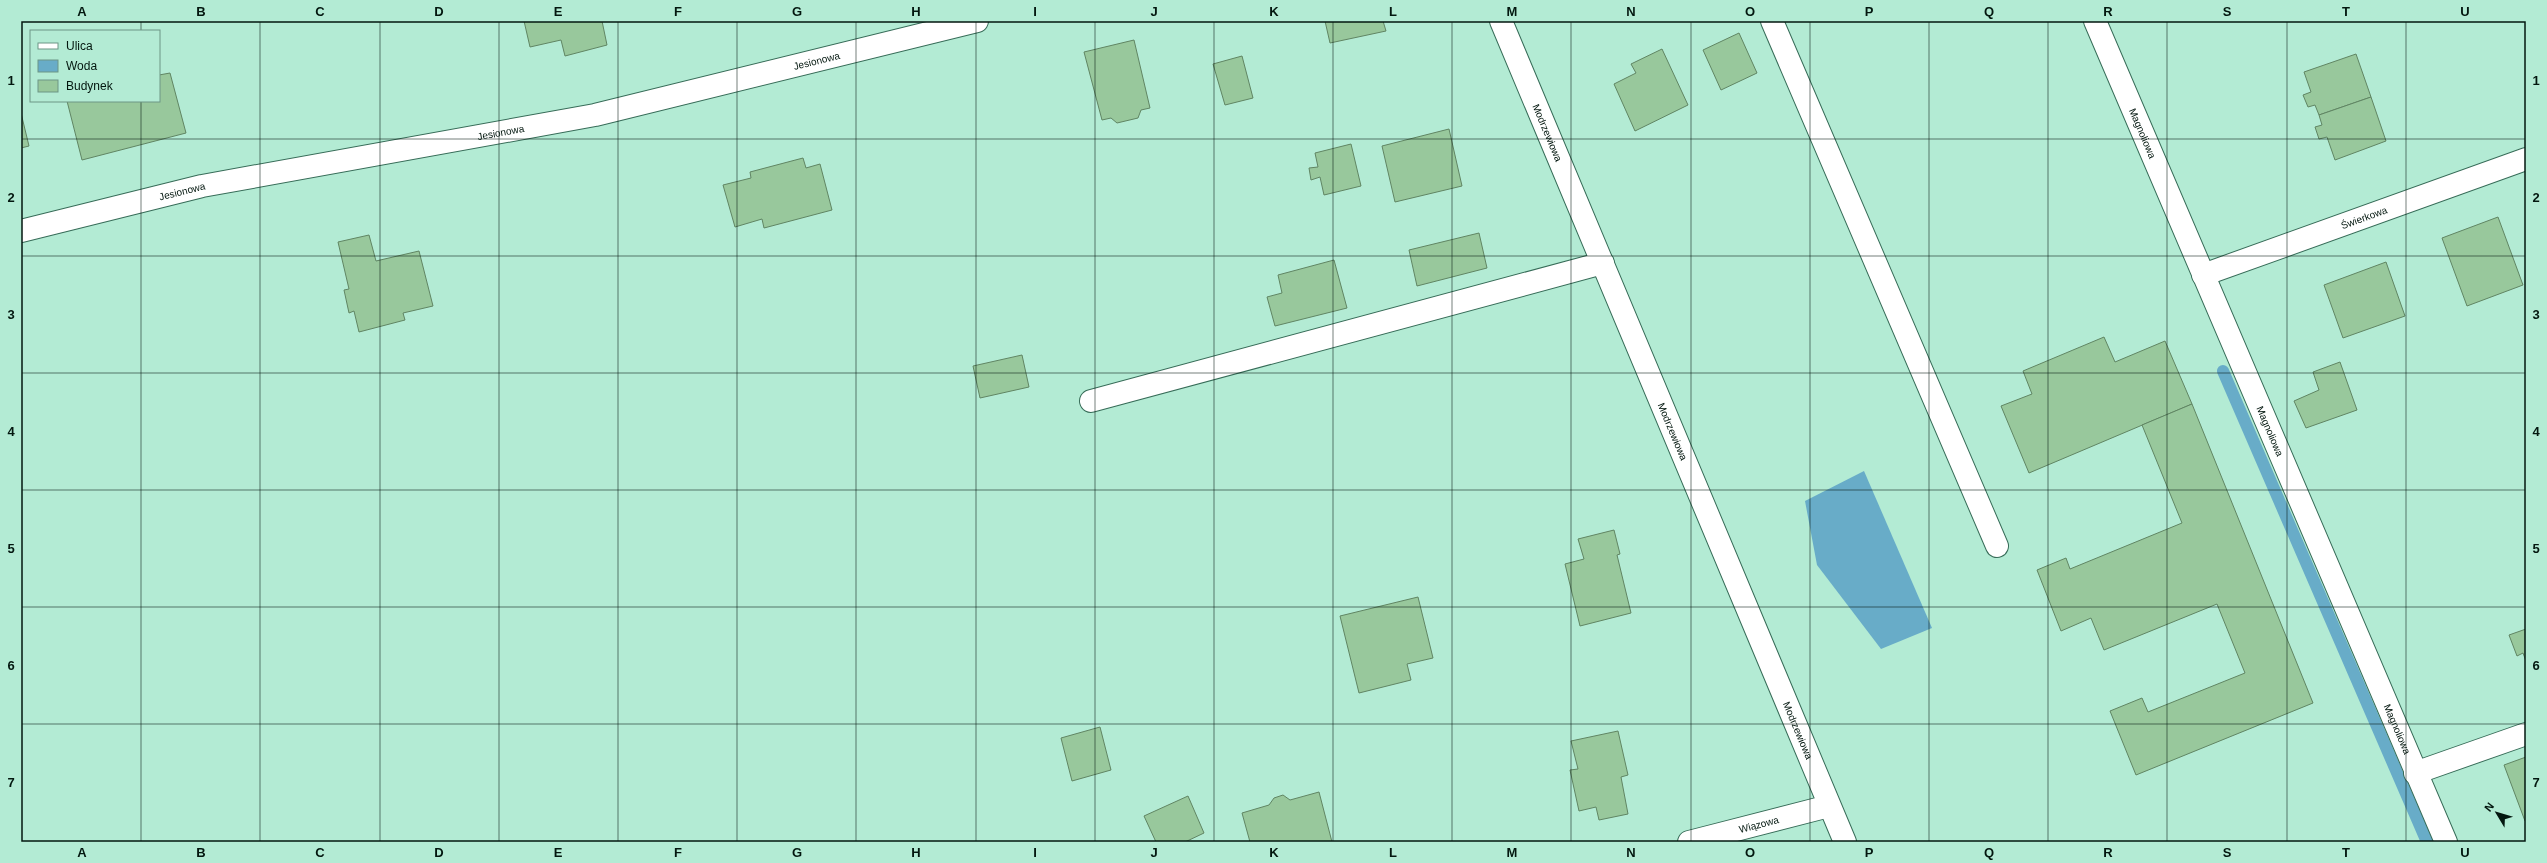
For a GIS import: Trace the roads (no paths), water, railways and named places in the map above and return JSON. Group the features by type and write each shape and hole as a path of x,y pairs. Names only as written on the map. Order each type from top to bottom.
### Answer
{"street":[{"name":"Jesionowa","path":"21,231 202,186 595,115 977,21"},
{"name":"Modrzewiowa","path":"1501,21 1845,842"},
{"path":"1772,21 1997,546"},
{"name":"Magnoliowa","path":"2095,21 2415,773 2446,842"},
{"name":"Świerkowa","path":"2203,274 2526,159"},
{"path":"1091,401 1603,264"},
{"path":"2415,773 2526,734"},
{"name":"Wiązowa","path":"1688,842 1829,806"}],"water":[{"path":"1864,471 1932,628 1881,649 1817,565 1805,501"}],"waterway":[{"path":"2223,371 2427,842"}]}
